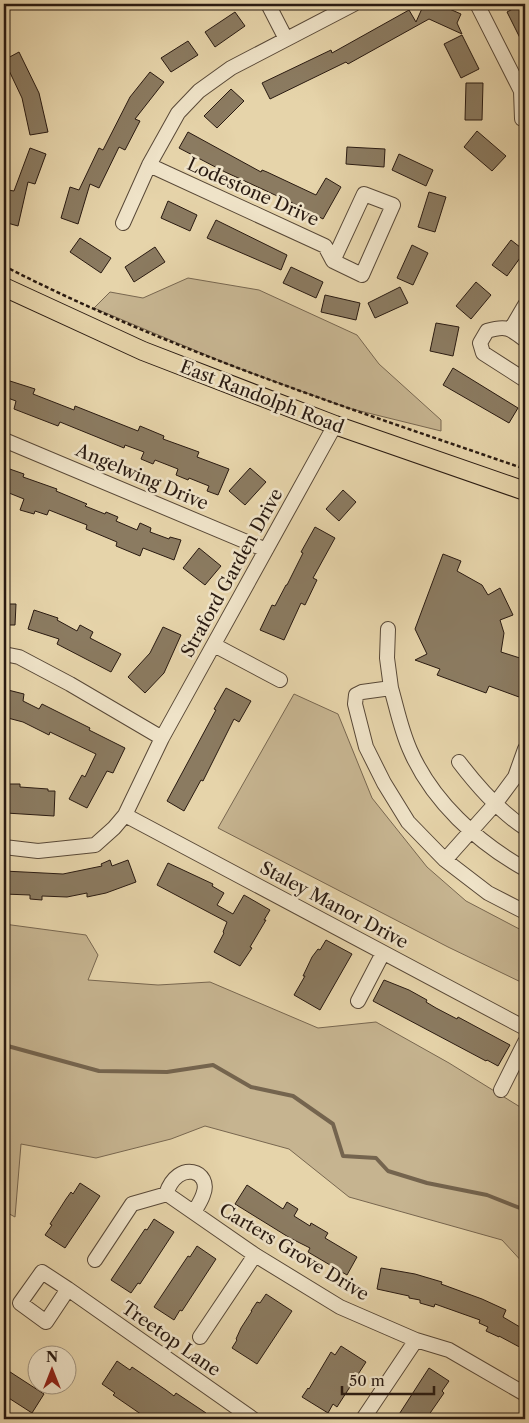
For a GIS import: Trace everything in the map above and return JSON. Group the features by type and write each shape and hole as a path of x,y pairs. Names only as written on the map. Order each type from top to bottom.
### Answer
{"main road":[{"name":"East Randolph Road","path":"4,287 142,351 335,425 525,491"}],"street":[{"path":"268,4 286,39"},
{"path":"123,223 149,165 178,113 199,91 231,68 354,4"},
{"path":"477,4 520,91 522,119"},
{"name":"Lodestone Drive","path":"149,165 325,246 333,261 362,275 393,205 364,194 333,261"},
{"path":"510,329 525,305"},
{"path":"525,340 510,329 500,327 487,331 480,343 483,353 525,380"},
{"name":"Straford Garden Drive","path":"4,847 38,851 95,845 125,815 162,738 335,425"},
{"name":"Angelwing Drive","path":"4,440 266,550"},
{"path":"388,629 387,658 391,688 410,750 427,781 447,807 471,830 497,852 525,869"},
{"path":"214,646 280,680"},
{"path":"4,654 19,657 162,738"},
{"path":"391,688 362,692 356,695 354,704 366,747 384,783 408,822 445,860 488,893 525,912"},
{"path":"445,860 495,804 520,780 525,749"},
{"path":"459,762 495,804 525,828"},
{"name":"Staley Manor Drive","path":"125,815 525,1028"},
{"path":"358,1000 384,953"},
{"path":"501,1090 525,1042"},
{"path":"95,1260 132,1204 166,1194 169,1185 178,1175 189,1171 199,1174 205,1183 204,1194 194,1212"},
{"name":"Carters Grove Drive","path":"166,1194 255,1255 340,1307 416,1340 449,1350 525,1394"},
{"path":"200,1337 255,1255"},
{"name":"Treetop Lane","path":"68,1289 253,1419"},
{"path":"363,1419 416,1340"}],"path":[{"path":"4,266 94,308 235,367 525,470"}],"shaded area":[{"path":"188,278 259,290 357,335 379,364 441,420 441,431 348,408 235,367 94,308 110,292 143,298"},
{"path":"294,694 338,714 372,798 427,867 466,901 525,932 525,984 448,947 218,828"},
{"path":"4,924 86,935 98,955 88,980 158,985 210,982 318,1028 376,1022 449,1063 525,1110 525,1265 502,1240 349,1197 289,1149 205,1126 171,1139 96,1158 21,1144 15,1217 4,1211"}],"building":[{"path":"424,4 438,4 461,14 457,23 462,34 429,19 348,64 346,62 270,99 262,83 331,50 332,53 409,10 416,22"},
{"path":"522,4 525,11 525,48 507,12"},
{"path":"235,12 245,26 215,47 205,32"},
{"path":"462,35 479,69 461,78 444,44"},
{"path":"188,41 198,55 171,72 161,58"},
{"path":"19,52 39,93 48,132 30,135 22,98 4,60"},
{"path":"150,72 164,82 135,119 140,121 125,150 119,147 99,188 90,184 78,224 61,218 70,187 79,190 99,148 103,150 130,97"},
{"path":"466,83 483,83 482,120 465,120"},
{"path":"231,89 244,101 217,128 204,116"},
{"path":"477,131 506,156 492,171 464,147"},
{"path":"188,132 261,172 262,170 267,172 316,195 326,178 341,187 323,219 179,148"},
{"path":"347,147 385,149 384,167 346,164"},
{"path":"30,148 46,154 35,184 28,182 18,226 4,222 4,210 8,190 14,191"},
{"path":"399,154 433,170 426,186 392,170"},
{"path":"429,192 446,197 435,232 418,227"},
{"path":"168,201 197,215 190,231 161,218"},
{"path":"216,220 287,255 281,270 207,238"},
{"path":"80,238 111,258 101,273 70,252"},
{"path":"511,240 525,251 507,276 492,265"},
{"path":"412,245 428,253 413,285 397,278"},
{"path":"155,247 165,262 134,282 125,267"},
{"path":"291,267 323,282 316,298 283,283"},
{"path":"476,282 491,295 471,319 456,306"},
{"path":"400,287 408,303 375,318 368,303"},
{"path":"325,295 360,303 356,320 321,312"},
{"path":"436,323 459,327 453,356 430,351"},
{"path":"453,368 518,408 509,423 443,385"},
{"path":"10,381 35,389 33,394 74,410 75,406 138,431 140,426 164,436 163,439 199,452 197,457 229,469 218,495 207,491 209,486 176,475 178,469 155,460 153,464 141,459 144,452 125,445 124,448 60,422 58,426 14,409 16,401 5,397"},
{"path":"4,467 24,474 23,477 57,489 56,491 87,504 85,506 118,517 116,521 137,530 140,523 151,528 150,532 169,539 170,537 181,540 174,560 143,548 140,556 116,546 117,542 86,529 87,525 49,510 47,515 35,511 34,514 20,510 24,499 4,491"},
{"path":"250,468 266,482 245,505 229,491"},
{"path":"343,490 356,502 339,521 326,509"},
{"path":"315,527 335,538 313,578 317,580 305,605 301,603 284,640 260,630 272,605 275,606 287,585 303,553 301,552"},
{"path":"199,548 221,566 205,585 183,568"},
{"path":"443,554 461,561 457,571 482,585 488,595 500,588 513,615 500,620 504,633 501,652 523,659 521,664 525,665 525,680 519,697 489,686 486,693 437,675 440,669 415,660 427,654 415,629"},
{"path":"4,604 16,604 15,625 4,625"},
{"path":"34,610 58,618 57,620 77,631 80,625 93,632 90,638 121,654 111,672 57,644 59,639 28,629"},
{"path":"163,627 181,635 164,673 145,693 128,677 150,653"},
{"path":"226,688 251,701 239,722 234,719 203,781 201,780 184,811 167,801"},
{"path":"4,689 24,694 23,701 39,709 42,704 125,748 113,773 107,771 87,808 69,799 82,775 85,777 96,754 50,732 49,735 23,722 4,717"},
{"path":"4,784 20,784 20,787 55,791 54,816 6,813 6,810 4,810"},
{"path":"110,860 112,866 128,860 136,882 106,893 87,897 87,893 67,897 42,896 42,900 30,899 30,895 4,894 4,871 63,874 102,866 101,864"},
{"path":"168,863 213,884 212,886 224,893 217,905 233,914 244,895 270,910 250,947 252,948 240,966 214,952 224,933 227,922 157,885"},
{"path":"326,940 352,954 320,1010 294,995 305,976 303,976 312,957 318,949 320,950"},
{"path":"384,980 409,990 427,1000 426,1002 436,1008 457,1019 458,1017 510,1045 498,1066 373,1001"},
{"path":"80,1183 100,1196 65,1248 45,1235 66,1199 71,1192 73,1194"},
{"path":"247,1185 283,1209 287,1202 298,1209 294,1216 310,1226 311,1223 328,1233 325,1238 357,1257 347,1275 308,1252 310,1248 235,1204"},
{"path":"154,1219 174,1232 140,1284 138,1283 131,1293 111,1280 145,1229 147,1230"},
{"path":"197,1246 216,1259 174,1320 154,1307 188,1256 190,1257"},
{"path":"381,1268 415,1274 442,1282 441,1284 506,1310 503,1317 525,1330 525,1350 486,1331 488,1327 479,1323 480,1320 435,1304 434,1307 420,1303 420,1300 409,1298 409,1296 377,1289"},
{"path":"266,1294 292,1311 257,1364 232,1348 251,1311"},
{"path":"341,1346 366,1362 337,1407 333,1404 328,1413 302,1397 309,1389 331,1352 335,1355"},
{"path":"117,1361 130,1370 132,1367 174,1396 176,1393 206,1413 202,1419 148,1419 113,1395 115,1393 102,1384"},
{"path":"4,1368 28,1384 28,1396 43,1396 32,1413 4,1395"},
{"path":"429,1368 449,1381 442,1391 444,1393 426,1419 396,1419"}],"waterway":[{"path":"4,1045 99,1071 167,1072 213,1065 251,1087 293,1096 333,1124 343,1156 376,1158 388,1171 427,1183 487,1195 525,1210"}]}
